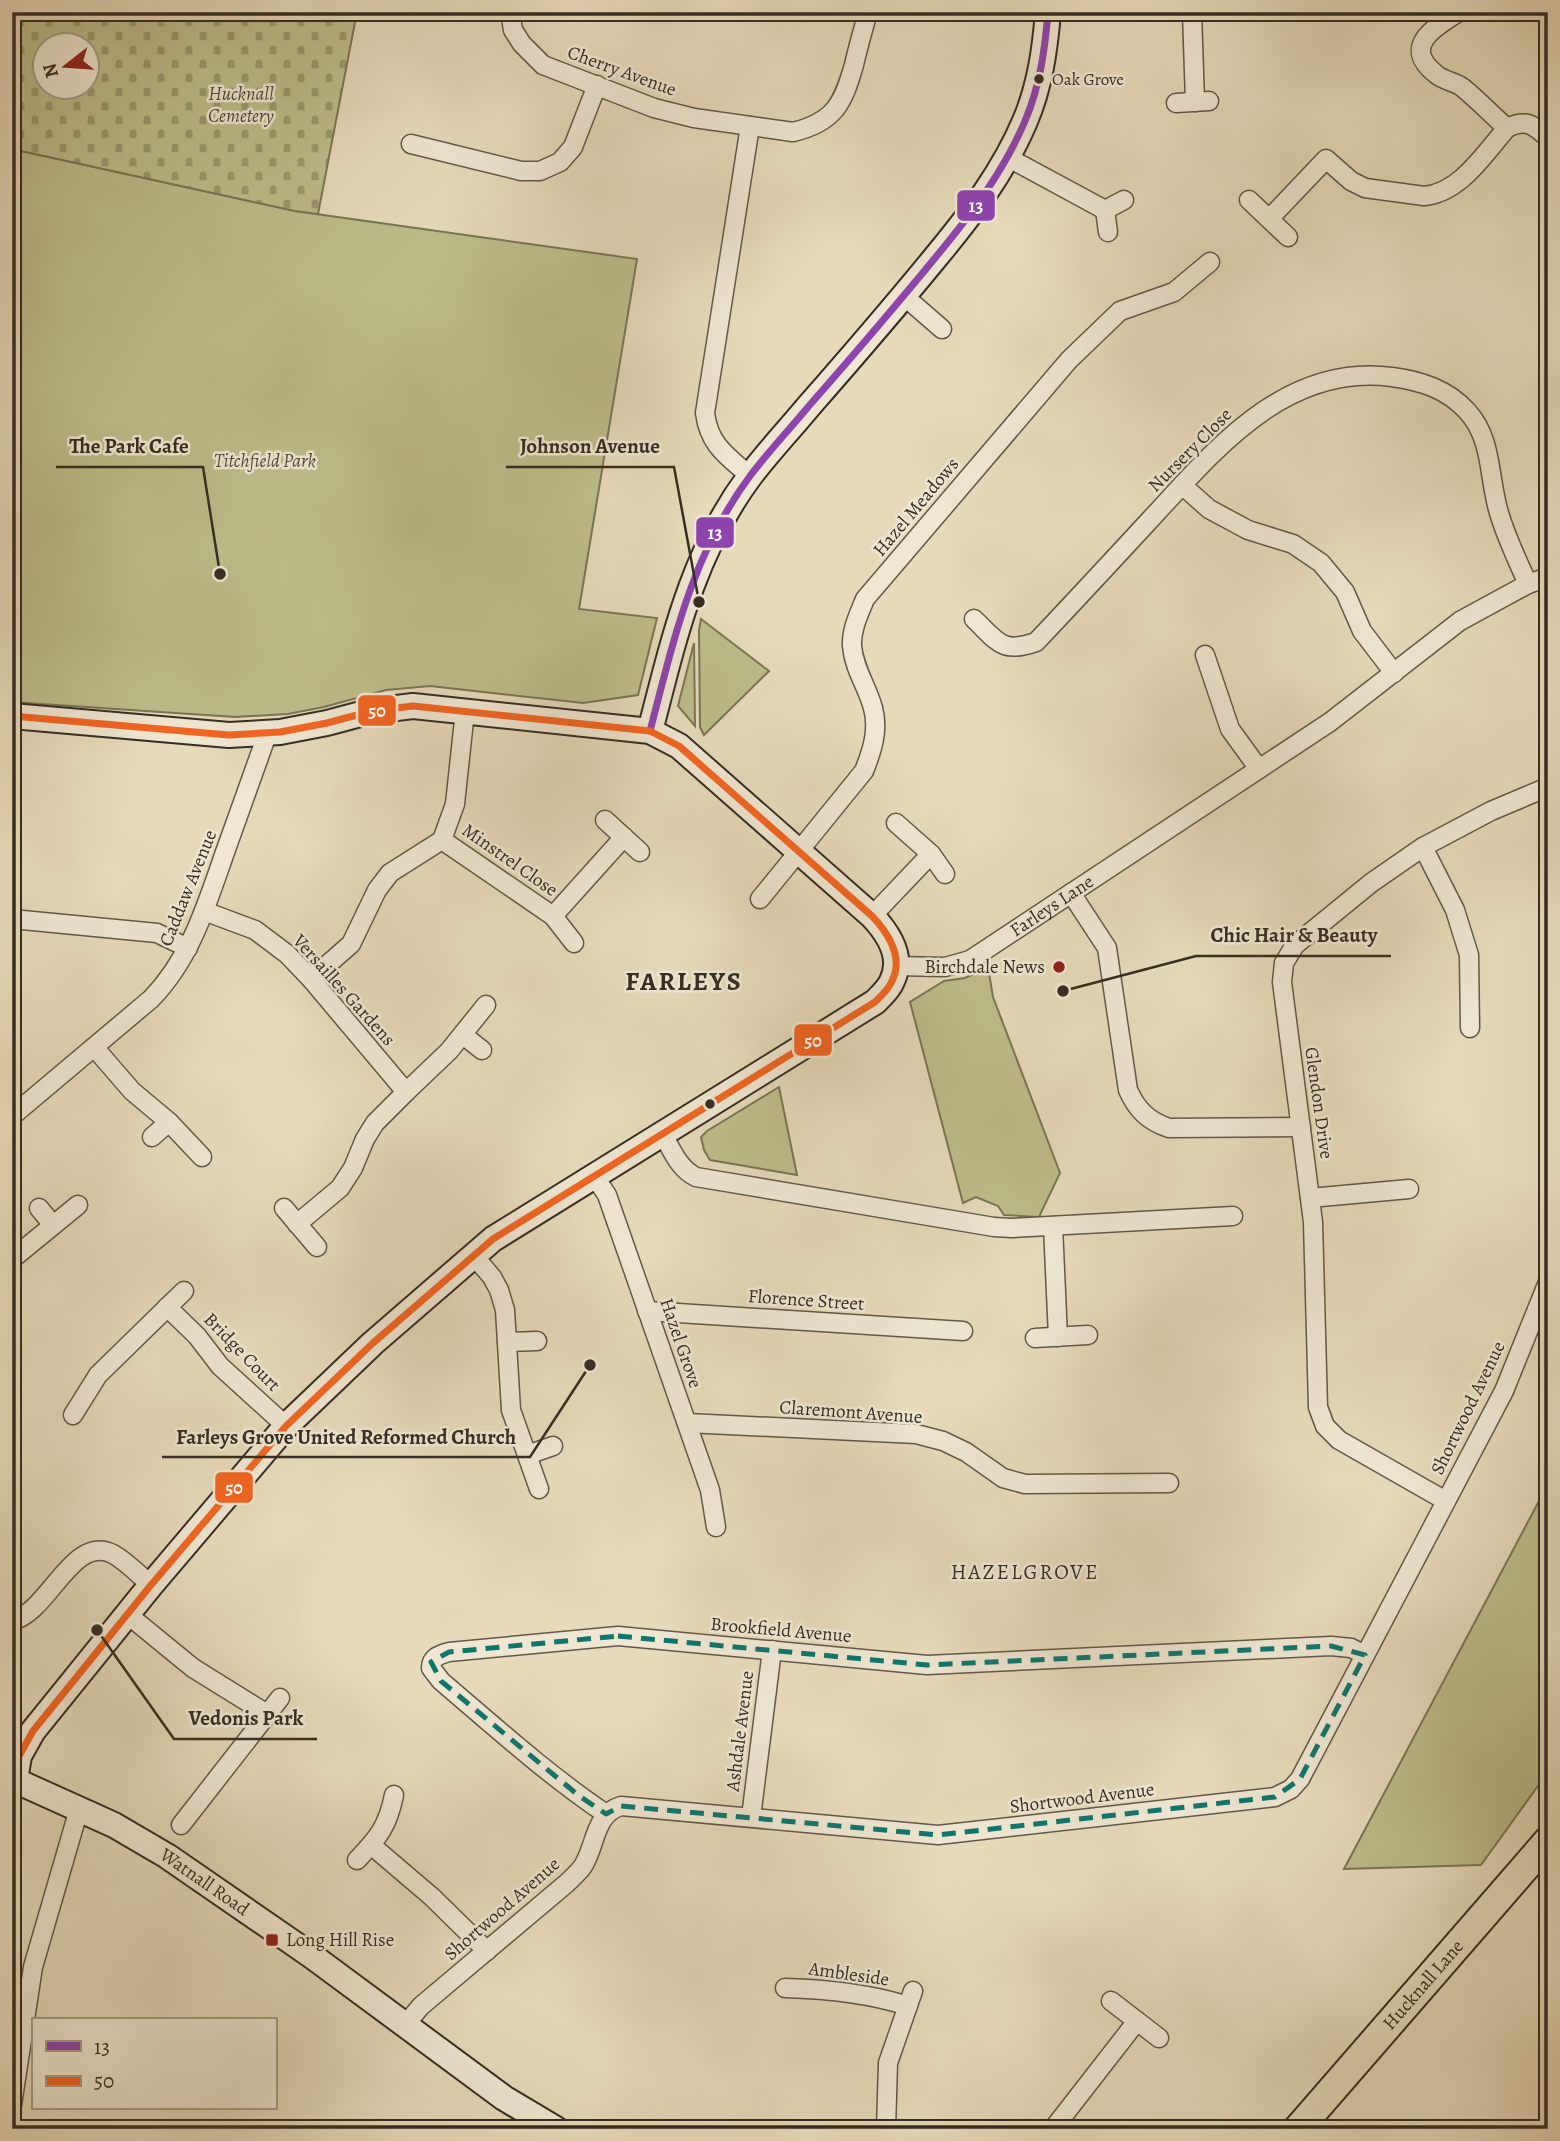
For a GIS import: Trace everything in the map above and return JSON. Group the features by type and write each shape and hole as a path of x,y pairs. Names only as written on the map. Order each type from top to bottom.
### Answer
{"main road":[{"name":"Hucknall Lane","path":"1298,2129 1548,1841"}],"street":[{"name":"Cherry Avenue","path":"510,12 513,30 531,55 543,65 654,108 694,118 793,132 809,128 832,114 841,103 868,12"},
{"path":"650,731 673,639 697,567 721,520 750,476 968,217 1007,157 1026,120 1037,85 1045,47 1048,12"},
{"path":"1177,103 1202,102 1192,12"},
{"path":"1459,12 1433,28 1423,41 1420,54 1425,65 1440,78 1459,85 1507,128"},
{"path":"411,144 521,171 540,171 559,162 573,147 597,85"},
{"path":"1269,219 1326,159 1351,181 1365,188 1424,196 1438,194 1456,184 1507,128 1518,123 1528,123 1548,138"},
{"path":"750,127 705,413 711,438 718,448 750,476"},
{"path":"1007,157 1105,210"},
{"path":"1105,210 1124,200"},
{"path":"1249,200 1287,237"},
{"path":"1105,210 1108,232"},
{"name":"Hazel Meadows","path":"760,900 864,771 873,750 873,708 857,670 852,644 855,622 865,599 1069,360 1120,311 1174,292 1210,262"},
{"path":"904,296 942,329"},
{"name":"Nursery Close","path":"974,619 1001,644 1018,649 1036,642 1218,447 1257,414 1297,391 1332,380 1368,374 1415,380 1445,392 1469,413 1487,445 1500,517 1528,584"},
{"path":"1182,485 1209,509 1248,530 1293,544 1321,563 1345,593 1362,631 1394,673"},
{"name":"Farleys Lane","path":"896,966 945,967 970,960 1330,722 1460,621 1528,584 1548,577"},
{"path":"1205,655 1230,729 1259,769"},
{"path":"12,716 229,735 301,729 372,711 413,706 650,731 679,746 872,916 883,927 896,955 892,980 875,1002 494,1239 373,1343 286,1426 150,1585 33,1731 19,1756 14,1780"},
{"path":"311,979 352,944 377,890 390,873 442,840 455,804 465,711"},
{"name":"Caddaw Avenue","path":"12,1116 151,999 166,983 188,948 204,911 268,732"},
{"name":"Glendon Drive","path":"1446,1501 1339,1440 1325,1426 1318,1407 1313,1222 1282,982 1284,963 1295,945 1371,883 1423,847 1491,811 1548,787"},
{"path":"605,820 640,852"},
{"path":"896,823 931,854 945,874"},
{"name":"Minstrel Close","path":"553,916 624,837"},
{"name":"Minstrel Close","path":"442,840 553,916 574,943"},
{"path":"1423,847 1455,910 1469,954 1470,1028"},
{"path":"872,916 931,854"},
{"path":"1071,893 1107,948 1128,1090 1143,1115 1155,1124 1170,1128 1301,1126"},
{"name":"Versailles Gardens","path":"204,911 255,930 287,954 405,1092"},
{"path":"12,919 157,933 188,948"},
{"path":"297,1224 340,1188 375,1123 450,1051 486,1005"},
{"path":"463,1035 482,1050"},
{"path":"94,1047 132,1091 169,1122 202,1157"},
{"path":"152,1137 169,1122"},
{"path":"663,1135 682,1167 696,1177 994,1227 1233,1216"},
{"name":"Hazel Grove","path":"595,1177 607,1195 687,1423 710,1490 716,1527"},
{"path":"1310,1198 1409,1189"},
{"path":"12,1259 78,1205"},
{"path":"39,1208 54,1225"},
{"path":"284,1208 317,1247"},
{"path":"1053,1226 1058,1337"},
{"path":"474,1256 492,1277 505,1310 511,1410 538,1489"},
{"name":"Shortwood Avenue","path":"405,2025 421,2006 567,1883 582,1867 593,1846 599,1826 606,1814 614,1808 626,1806 938,1835 1275,1797 1291,1789 1300,1779 1504,1391 1548,1282"},
{"path":"73,1415 98,1376 184,1291"},
{"name":"Bridge Court","path":"167,1307 197,1336 220,1366 286,1426"},
{"name":"Florence Street","path":"648,1311 963,1331"},
{"path":"1035,1338 1088,1335"},
{"path":"507,1342 537,1341"},
{"name":"Claremont Avenue","path":"687,1423 916,1434 943,1441 966,1452 1003,1478 1025,1485 1169,1483"},
{"path":"527,1455 553,1446"},
{"path":"12,1621 22,1619 32,1612 78,1557 90,1552 102,1550 114,1554 150,1585"},
{"path":"127,1614 193,1668 267,1714"},
{"name":"Brookfield Avenue","path":"606,1814 547,1770 442,1682 431,1668 431,1662 436,1656 449,1652 618,1636 927,1665 1331,1646 1351,1648 1365,1655"},
{"name":"Ashdale Avenue","path":"751,1818 772,1650"},
{"path":"181,1825 280,1698"},
{"name":"Watnall Road","path":"14,1780 114,1825 167,1856 312,1956 504,2098 556,2129"},
{"path":"357,1860 382,1832 390,1816 394,1795"},
{"path":"12,2105 33,1967 79,1809"},
{"path":"371,1845 432,1897 487,1951"},
{"name":"Ambleside","path":"785,1988 828,1989 880,1997 911,1998 888,2063 886,2129"},
{"path":"1111,2001 1159,2038"},
{"path":"1054,2129 1137,2021"}],"highlighted area":[{"path":"618,1636 927,1665 1331,1646 1365,1655 1300,1779 1275,1797 938,1835 621,1806 606,1814 578,1795 441,1681 431,1662 449,1652"}],"green space":[{"name":"Hucknall Cemetery","path":"12,12 357,12 318,214 12,149"},
{"name":"Titchfield Park","path":"12,149 295,211 637,259 579,609 657,618 638,695 583,703 430,686 386,690 288,714 235,717 12,702"},
{"path":"701,619 769,671 704,735 700,727"},
{"path":"694,643 695,726 678,706"},
{"path":"988,967 993,997 1060,1173 1039,1217 1004,1215 998,1206 976,1197 963,1203 910,1002 944,981 965,978"},
{"path":"779,1087 797,1175 710,1160 701,1137"},
{"path":"1548,1484 1548,1772 1481,1865 1344,1869"}],"transit line":[{"name":"13","path":"650,731 687,598 713,536 757,467 948,242 997,175 1017,140 1034,94 1043,54 1048,12"},
{"name":"50","path":"12,716 229,735 280,732 372,711 413,706 650,731 679,746 872,916 889,938 896,963 891,984 875,1002 493,1239 373,1343 286,1426 151,1585 33,1731 19,1756 15,1780"}],"place":[{"name":"Oak Grove","path":"1039,79"},
{"name":"The Park Cafe","path":"220,574"},
{"name":"Johnson Avenue","path":"699,602"},
{"name":"Birchdale News","path":"1059,967"},
{"name":"Chic Hair & Beauty","path":"1063,991"},
{"name":"Farleys Grove United Reformed Church","path":"590,1365"},
{"name":"Vedonis Park","path":"97,1630"},
{"name":"Long Hill Rise","path":"272,1940"}],"district":[{"name":"FARLEYS","path":"684,981"},
{"name":"HAZELGROVE","path":"1025,1572"}]}
